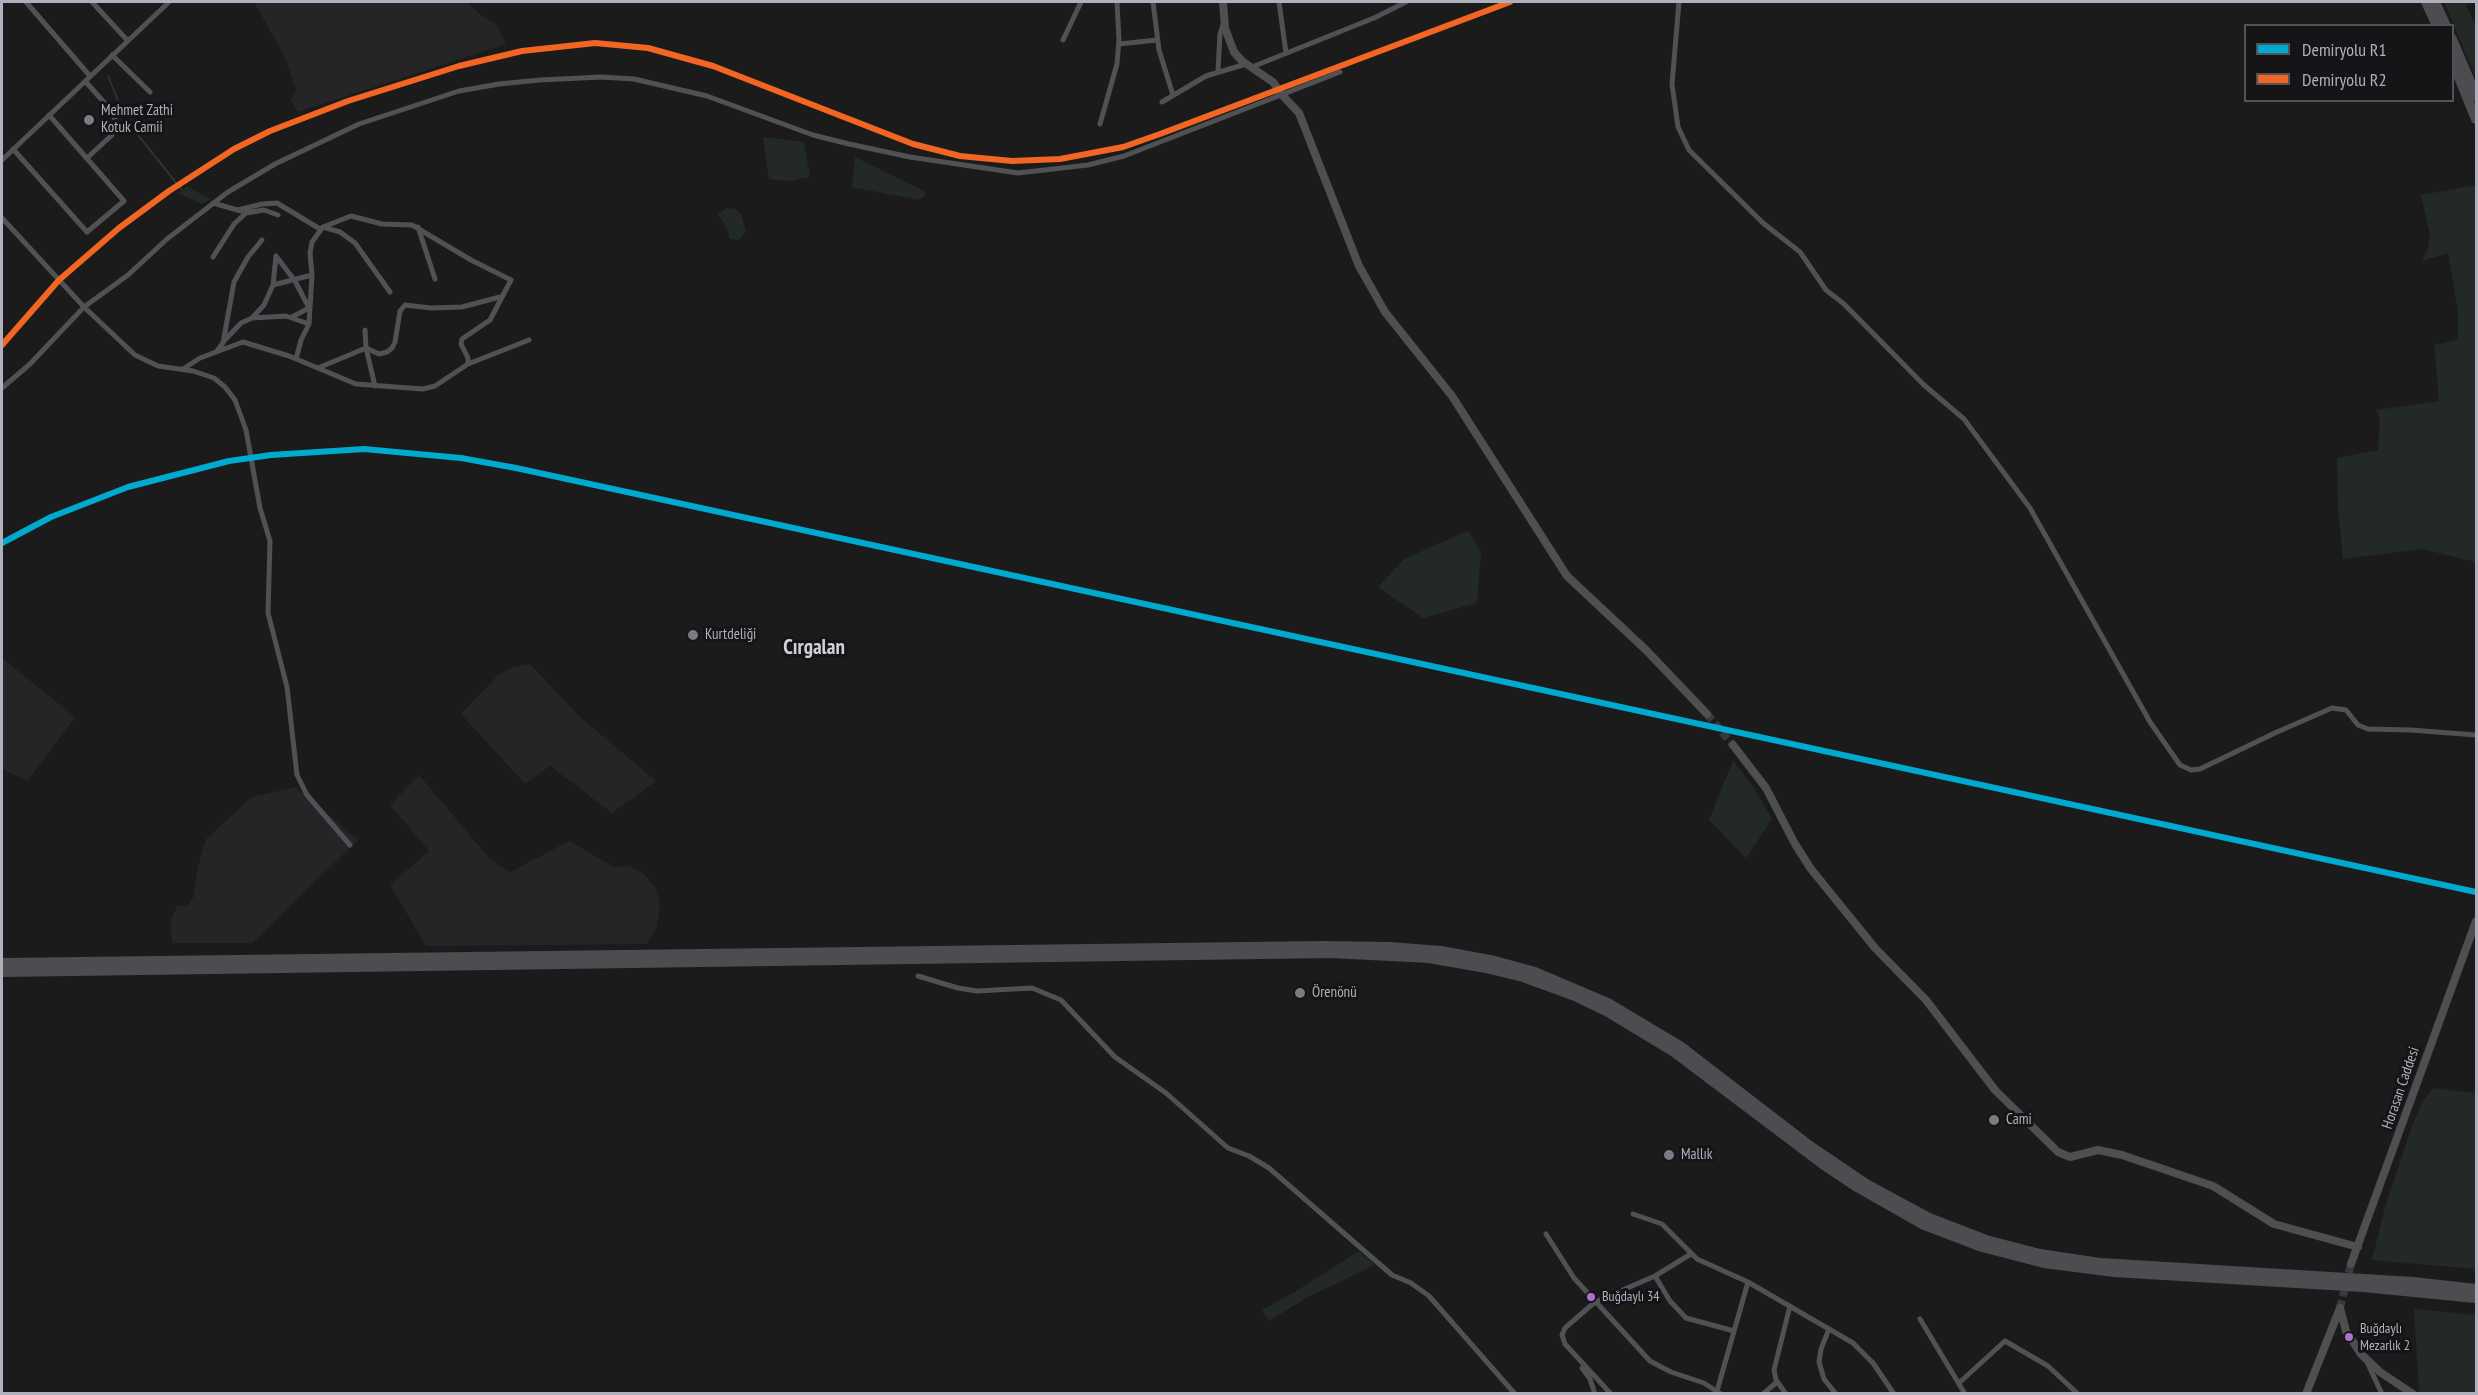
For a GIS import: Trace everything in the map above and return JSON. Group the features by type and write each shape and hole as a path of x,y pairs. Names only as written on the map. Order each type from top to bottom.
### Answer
{"highway":[{"path":"2426,2 2437,24"},
{"path":"2435,2 2445,24"},
{"path":"2454,44 2476,96"},
{"path":"2454,65 2476,119"},
{"path":"2,963 1324,945 1448,952 1535,972 1571,985 1608,1003 1687,1051 1810,1146 1882,1194 1929,1218 1986,1240 2040,1254 2100,1263 2354,1278 2476,1289"},
{"path":"2,972 1331,953 1392,955 1448,961 1540,982 1608,1012 1674,1052 1857,1188 1914,1220 1982,1247 2036,1261 2114,1272 2363,1287 2476,1298"}],"street":[{"path":"26,2 88,79 110,109 117,123 112,135 87,158"},
{"path":"92,2 128,41"},
{"path":"1062,40 1081,2"},
{"path":"1100,124 1117,64 1119,44 1117,2"},
{"path":"1154,2 1157,40 1173,94"},
{"path":"1222,2 1224,22 1234,52 1249,66 1269,78 1299,113 1359,266 1385,312 1452,396 1567,576 1646,650 1707,714"},
{"path":"1279,2 1286,53"},
{"path":"1161,102 1197,80 1218,71 1249,66 1286,53 1374,18 1406,2"},
{"path":"1679,2 1672,84 1678,127 1689,150 1763,223 1800,252 1826,290 1845,304 1924,385 1964,419 2030,508 2150,722 2180,765 2191,770 2203,768 2332,708 2346,710 2358,724 2368,729 2476,735"},
{"path":"2,160 165,3"},
{"path":"1218,71 1220,34 1224,22"},
{"path":"1119,44 1157,40"},
{"path":"112,55 150,92"},
{"path":"2,388 30,364 84,307 128,275 167,239 213,203 275,164 359,124 446,94 499,84 595,77 633,79 707,96 813,135 858,147 1018,173 1088,165 1124,156 1281,92 1340,72"},
{"path":"13,149 87,232 124,201 49,115"},
{"path":"213,203 246,213 264,210 278,215"},
{"path":"238,210 277,203 322,228 340,232 355,243 390,292"},
{"path":"213,257 234,224 246,213"},
{"path":"296,359 301,340 309,324 312,275 310,249 322,228 351,216 382,224 405,223 418,227 471,260 511,280 500,297 490,320 462,339 461,344 468,356 468,364"},
{"path":"2,218 84,307 140,358 158,366 183,369 208,376 223,384 235,400 242,415 260,508 270,541 271,560 267,605 290,700 297,774 307,795 350,845"},
{"path":"418,227 435,279"},
{"path":"223,343 234,282 248,257 262,240"},
{"path":"252,318 264,305 273,285 276,255 295,281 309,308"},
{"path":"273,285 312,275"},
{"path":"318,368 366,348 379,354 392,348 396,342 400,310 405,305 431,308 462,306 500,297"},
{"path":"291,317 309,308"},
{"path":"214,354 241,323 252,318 291,317 309,324"},
{"path":"365,330 366,348 375,386"},
{"path":"183,369 200,358 243,342 296,359 356,384 427,389 439,384 468,364 529,340"},
{"path":"1733,745 1766,788 1795,844 1811,869 1875,948 1926,1000 1995,1090 2058,1152 2070,1157 2098,1150 2122,1155 2213,1186 2274,1224 2358,1247"},
{"name":"Horasan Caddesi","path":"2351,1264 2476,921"},
{"path":"918,976 947,986 977,991 1032,987 1061,1000 1115,1057 1166,1093 1228,1148 1250,1156 1269,1168 1392,1275 1411,1283 1429,1296 1515,1394"},
{"path":"1633,1215 1652,1219 1665,1226 1691,1254 1704,1263 1748,1282 1847,1339 1864,1352 1894,1394"},
{"path":"1546,1234 1569,1271 1650,1360 1665,1370 1698,1381 1719,1392 1748,1282"},
{"path":"1611,1394 1564,1342 1563,1333 1596,1302 1655,1275 1691,1254"},
{"path":"1655,1275 1670,1300 1686,1318 1734,1331"},
{"path":"1786,1394 1777,1382 1774,1366 1790,1306"},
{"path":"2306,1394 2340,1308 2349,1337 2367,1361 2382,1394"},
{"path":"1920,1319 1965,1394"},
{"path":"1829,1329 1821,1349 1819,1362 1824,1378 1836,1394"},
{"path":"1959,1383 2005,1341 2048,1366 2078,1394"},
{"path":"1580,1361 1595,1394"},
{"path":"2367,1361 2413,1394"},
{"path":"1763,1394 1777,1382"}],"shaded area":[{"path":"254,2 467,2 482,16 497,25 506,44 298,112 291,100 296,91 285,57"},
{"path":"2444,2 2475,2 2466,5 2476,27 2476,78 2454,24"},
{"path":"763,137 804,142 810,177 789,181 769,179"},
{"path":"855,157 924,191 925,195 919,200 852,187"},
{"path":"2476,185 2476,562 2422,549 2343,559 2338,509 2337,458 2378,450 2380,420 2376,410 2439,401 2434,345 2458,340 2458,311 2448,253 2422,261 2427,251 2430,235 2421,195"},
{"path":"187,186 210,199 202,204 178,193"},
{"path":"727,208 735,209 741,214 746,231 739,240 730,239 726,226 718,214"},
{"path":"1468,531 1481,553 1477,603 1423,618 1378,587 1404,559"},
{"path":"2,658 75,717 28,781 2,769"},
{"path":"530,664 579,716 656,781 612,813 550,766 525,784 461,714 498,675 514,667"},
{"path":"1733,760 1756,791 1772,819 1746,858 1709,820"},
{"path":"419,775 490,859 510,872 569,841 614,867 629,866 643,873 656,888 660,904 657,926 647,944 426,946 390,885 429,851 390,805"},
{"path":"296,787 358,840 252,943 173,943 170,930 172,917 177,906 188,905 193,898 198,866 206,839 252,797"},
{"path":"2434,1088 2475,1093 2476,1091 2476,1269 2372,1260 2385,1207 2412,1126 2423,1100"},
{"path":"1359,1251 1375,1265 1306,1298 1269,1321 1262,1310"},
{"path":"2414,1309 2476,1315 2476,1393 2423,1393 2419,1391"}],"waterway":[{"path":"108,76 126,120 181,189"}],"tunnel":[{"path":"1707,714 1733,745"},
{"path":"2340,1308 2351,1264"}],"railway":[{"path":"2,543 51,517 128,487 229,461 271,455 364,449 461,458 516,468 2476,892"}],"rail line":[{"name":"R2","path":"2,345 59,280 119,228 169,191 234,149 270,131 348,101 459,66 522,51 595,43 648,48 713,66 913,144 960,156 1012,161 1060,159 1123,147 1510,2"},
{"name":"R1","path":"2,543 51,517 128,487 229,461 271,455 364,449 461,458 516,468 2476,892"}],"place":[{"name":"Mehmet Zathi Kotuk Camii","path":"89,120"},
{"name":"Kurtdeliği","path":"693,635"},
{"name":"Örenönü","path":"1300,993"},
{"name":"Cami","path":"1994,1120"},
{"name":"Mallık","path":"1669,1155"},
{"name":"Buğdaylı 34","path":"1591,1297"},
{"name":"Buğdaylı Mezarlık 2","path":"2349,1337"}],"district":[{"name":"Cırgalan","path":"814,648"}]}
